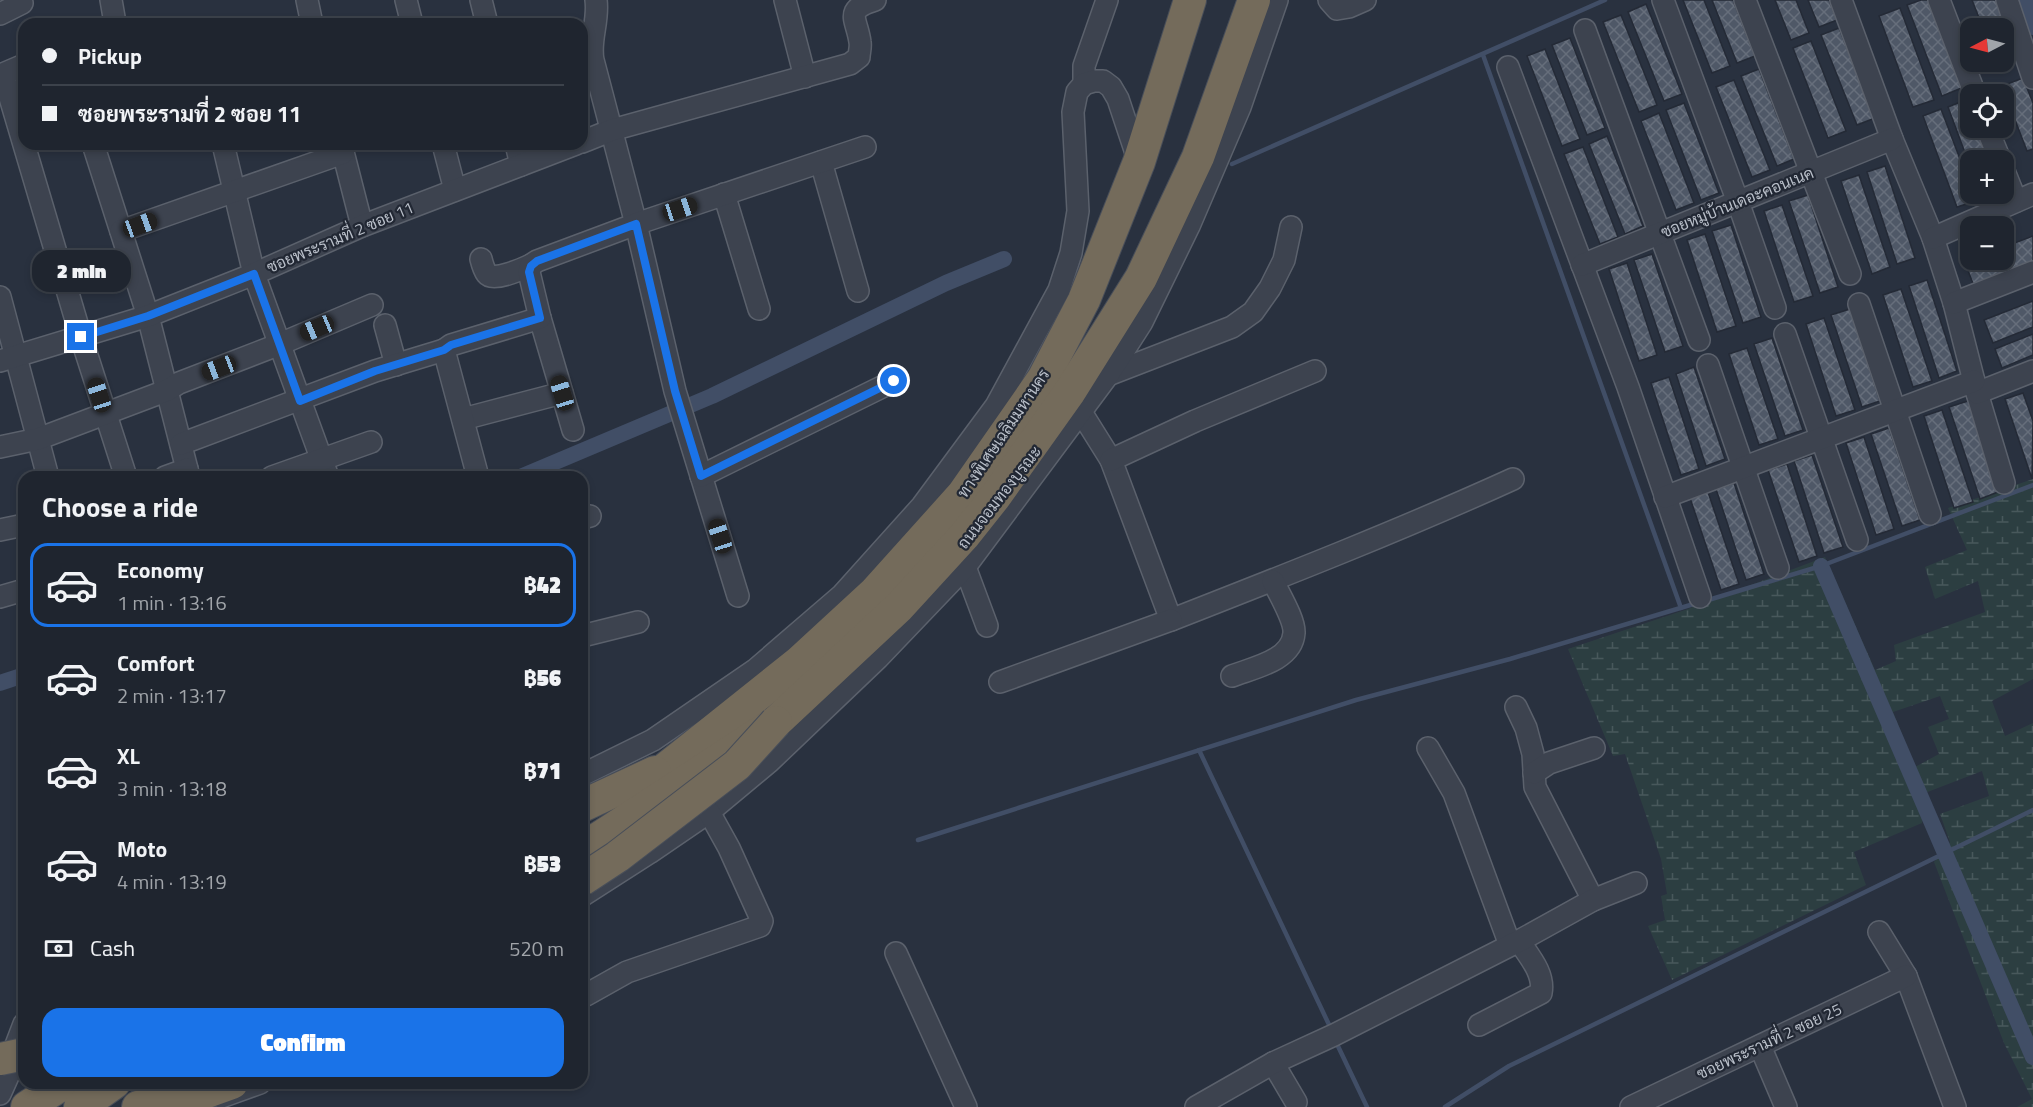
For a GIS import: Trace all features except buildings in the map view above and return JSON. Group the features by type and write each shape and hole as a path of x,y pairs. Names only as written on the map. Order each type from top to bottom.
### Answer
{"highway":[{"name":"ทางพิเศษเฉลิมมหานคร","path":"669,766 808,654 875,592 963,494 1043,379 1084,300 1139,162 1190,0"},
{"name":"ทางพิเศษเฉลิมมหานคร","path":"776,722 899,608 942,561 995,497 1069,393 1141,278 1198,157 1256,0"},
{"path":"588,845 776,722"},
{"path":"588,876 617,857 737,765 776,722"},
{"path":"588,803 669,766"},
{"path":"588,827 669,766"},
{"path":"0,1059 18,1055"},
{"path":"27,1107 55,1089"},
{"path":"80,1107 106,1089"},
{"path":"138,1107 215,1089"}],"street":[{"path":"111,0 114,18"},
{"path":"307,0 311,18"},
{"path":"406,0 410,18"},
{"path":"481,0 486,18"},
{"path":"596,0 597,19 591,50 636,224 675,391 738,596"},
{"path":"785,0 805,77"},
{"path":"588,140 612,130 850,64 859,57 861,44 854,21 855,12 862,4 875,0"},
{"path":"1084,84 1084,66 1107,0"},
{"name":"ถนนจอมทองบูรณะ","path":"588,868 784,728 836,681 877,636 926,589 1017,476 1073,399 1150,271 1198,172 1238,61 1256,0"},
{"path":"588,892 708,812 769,762 878,658 965,567 1108,375 1142,322 1189,226 1240,107 1277,0"},
{"path":"1329,0 1337,9 1365,0"},
{"path":"1663,0 1775,308"},
{"path":"1745,0 1850,274"},
{"path":"1841,0 1892,139 1933,238 2004,483"},
{"path":"1939,0 1971,84"},
{"path":"2007,0 2029,52 2033,78"},
{"path":"0,14 22,3"},
{"path":"1585,30 1699,340"},
{"path":"1508,67 1628,387 1700,597"},
{"path":"18,68 3,74 18,125"},
{"path":"588,772 653,740 755,670 842,595 922,506 996,406 1059,290 1071,253 1078,211 1073,112 1077,92 1084,84 1103,81 1111,87 1118,99 1139,162"},
{"name":"ซอยหมู่บ้านเดอะคอนเนค","path":"1582,265 1892,139"},
{"path":"481,259 487,274 491,277 500,276 636,224 865,147"},
{"path":"26,150 81,337 124,471"},
{"path":"95,150 148,316 188,471"},
{"path":"225,150 254,274 325,468"},
{"path":"122,231 235,191 337,150"},
{"path":"343,150 362,226"},
{"path":"445,150 455,190"},
{"path":"517,150 521,165"},
{"name":"ซอยพระรามที่ 2 ซอย 11","path":"9,359 148,316 254,274 362,226 560,150"},
{"path":"821,162 858,291"},
{"path":"1933,238 2024,198 2014,184"},
{"path":"724,194 759,309"},
{"path":"1108,375 1232,327 1253,312 1270,288 1284,260 1292,226"},
{"path":"531,266 529,272 540,318 573,430"},
{"path":"1953,303 2033,272"},
{"path":"0,297 9,359 38,439 46,471"},
{"path":"1859,304 1930,514"},
{"path":"0,447 38,439 168,390 179,383 372,305"},
{"path":"181,444 375,371 540,318"},
{"path":"385,325 396,365"},
{"path":"1785,333 1857,540"},
{"path":"444,350 476,471"},
{"path":"1708,365 1778,568"},
{"path":"1111,460 1195,421 1315,371"},
{"path":"1665,497 1895,411 2033,371"},
{"path":"701,476 894,381"},
{"path":"463,419 562,393"},
{"path":"1081,412 1111,460 1171,620"},
{"path":"307,471 325,468 371,442"},
{"path":"1000,682 1273,581 1397,528 1420,522 1513,479"},
{"path":"0,530 18,526"},
{"path":"965,567 987,626"},
{"path":"1232,676 1271,662 1291,643 1294,632 1273,581"},
{"path":"0,597 18,592"},
{"path":"588,634 638,622"},
{"path":"1516,707 1526,728 1533,754 1535,787 1593,900"},
{"path":"1428,748 1454,793 1514,943 1539,972 1542,988 1541,993 1479,1024"},
{"path":"1534,773 1549,763 1594,748"},
{"path":"588,994 627,972 760,926 762,921 729,848 708,812"},
{"path":"1196,1107 1228,1099 1273,1063 1514,943 1593,900 1636,883"},
{"path":"1879,932 1906,976 1955,1107"},
{"path":"896,953 966,1107"},
{"name":"ซอยพระรามที่ 2 ซอย 25","path":"1631,1107 1906,976"},
{"path":"0,1094 13,1065 18,1040"},
{"path":"1760,1046 1786,1107"},
{"path":"1273,1063 1296,1102"},
{"path":"129,1107 193,1089"},
{"path":"183,1107 224,1097 245,1089"}],"green space":[{"path":"2033,479 2033,679 1992,701 2005,736 2033,723 2033,1107 2017,1107 2032,1099 2004,1043 1934,862 1950,842 1940,814 1989,796 1982,771 1925,793 1922,823 1854,852 1866,885 1672,980 1648,926 1665,920 1661,896 1667,894 1661,859 1625,754 1613,756 1568,649 1685,610 1825,557 1875,670 1896,661 1894,645 1985,612 1978,581 1935,599 1925,567 1967,550 1948,508","holes":["1940,696 1949,719 1928,727 1939,754 1915,767 1893,712"]}],"waterway":[{"path":"1232,164 1605,0"},
{"path":"2025,0 2033,27"},
{"path":"1483,55 1681,608"},
{"path":"534,471 712,396 946,283 1004,259"},
{"path":"1705,601 1821,566 2033,485"},
{"path":"1821,566 2033,1057"},
{"path":"918,840 1356,700 1510,659 1697,603"},
{"path":"0,683 18,677"},
{"path":"1199,750 1332,1031"},
{"path":"1445,1107 1509,1066 2033,810"},
{"path":"1336,1042 1367,1107"}],"route":[{"path":"81,337 148,316 254,274 300,401 375,371 540,318 529,272 531,266 537,261 636,224 675,391 701,476 894,381"}]}
